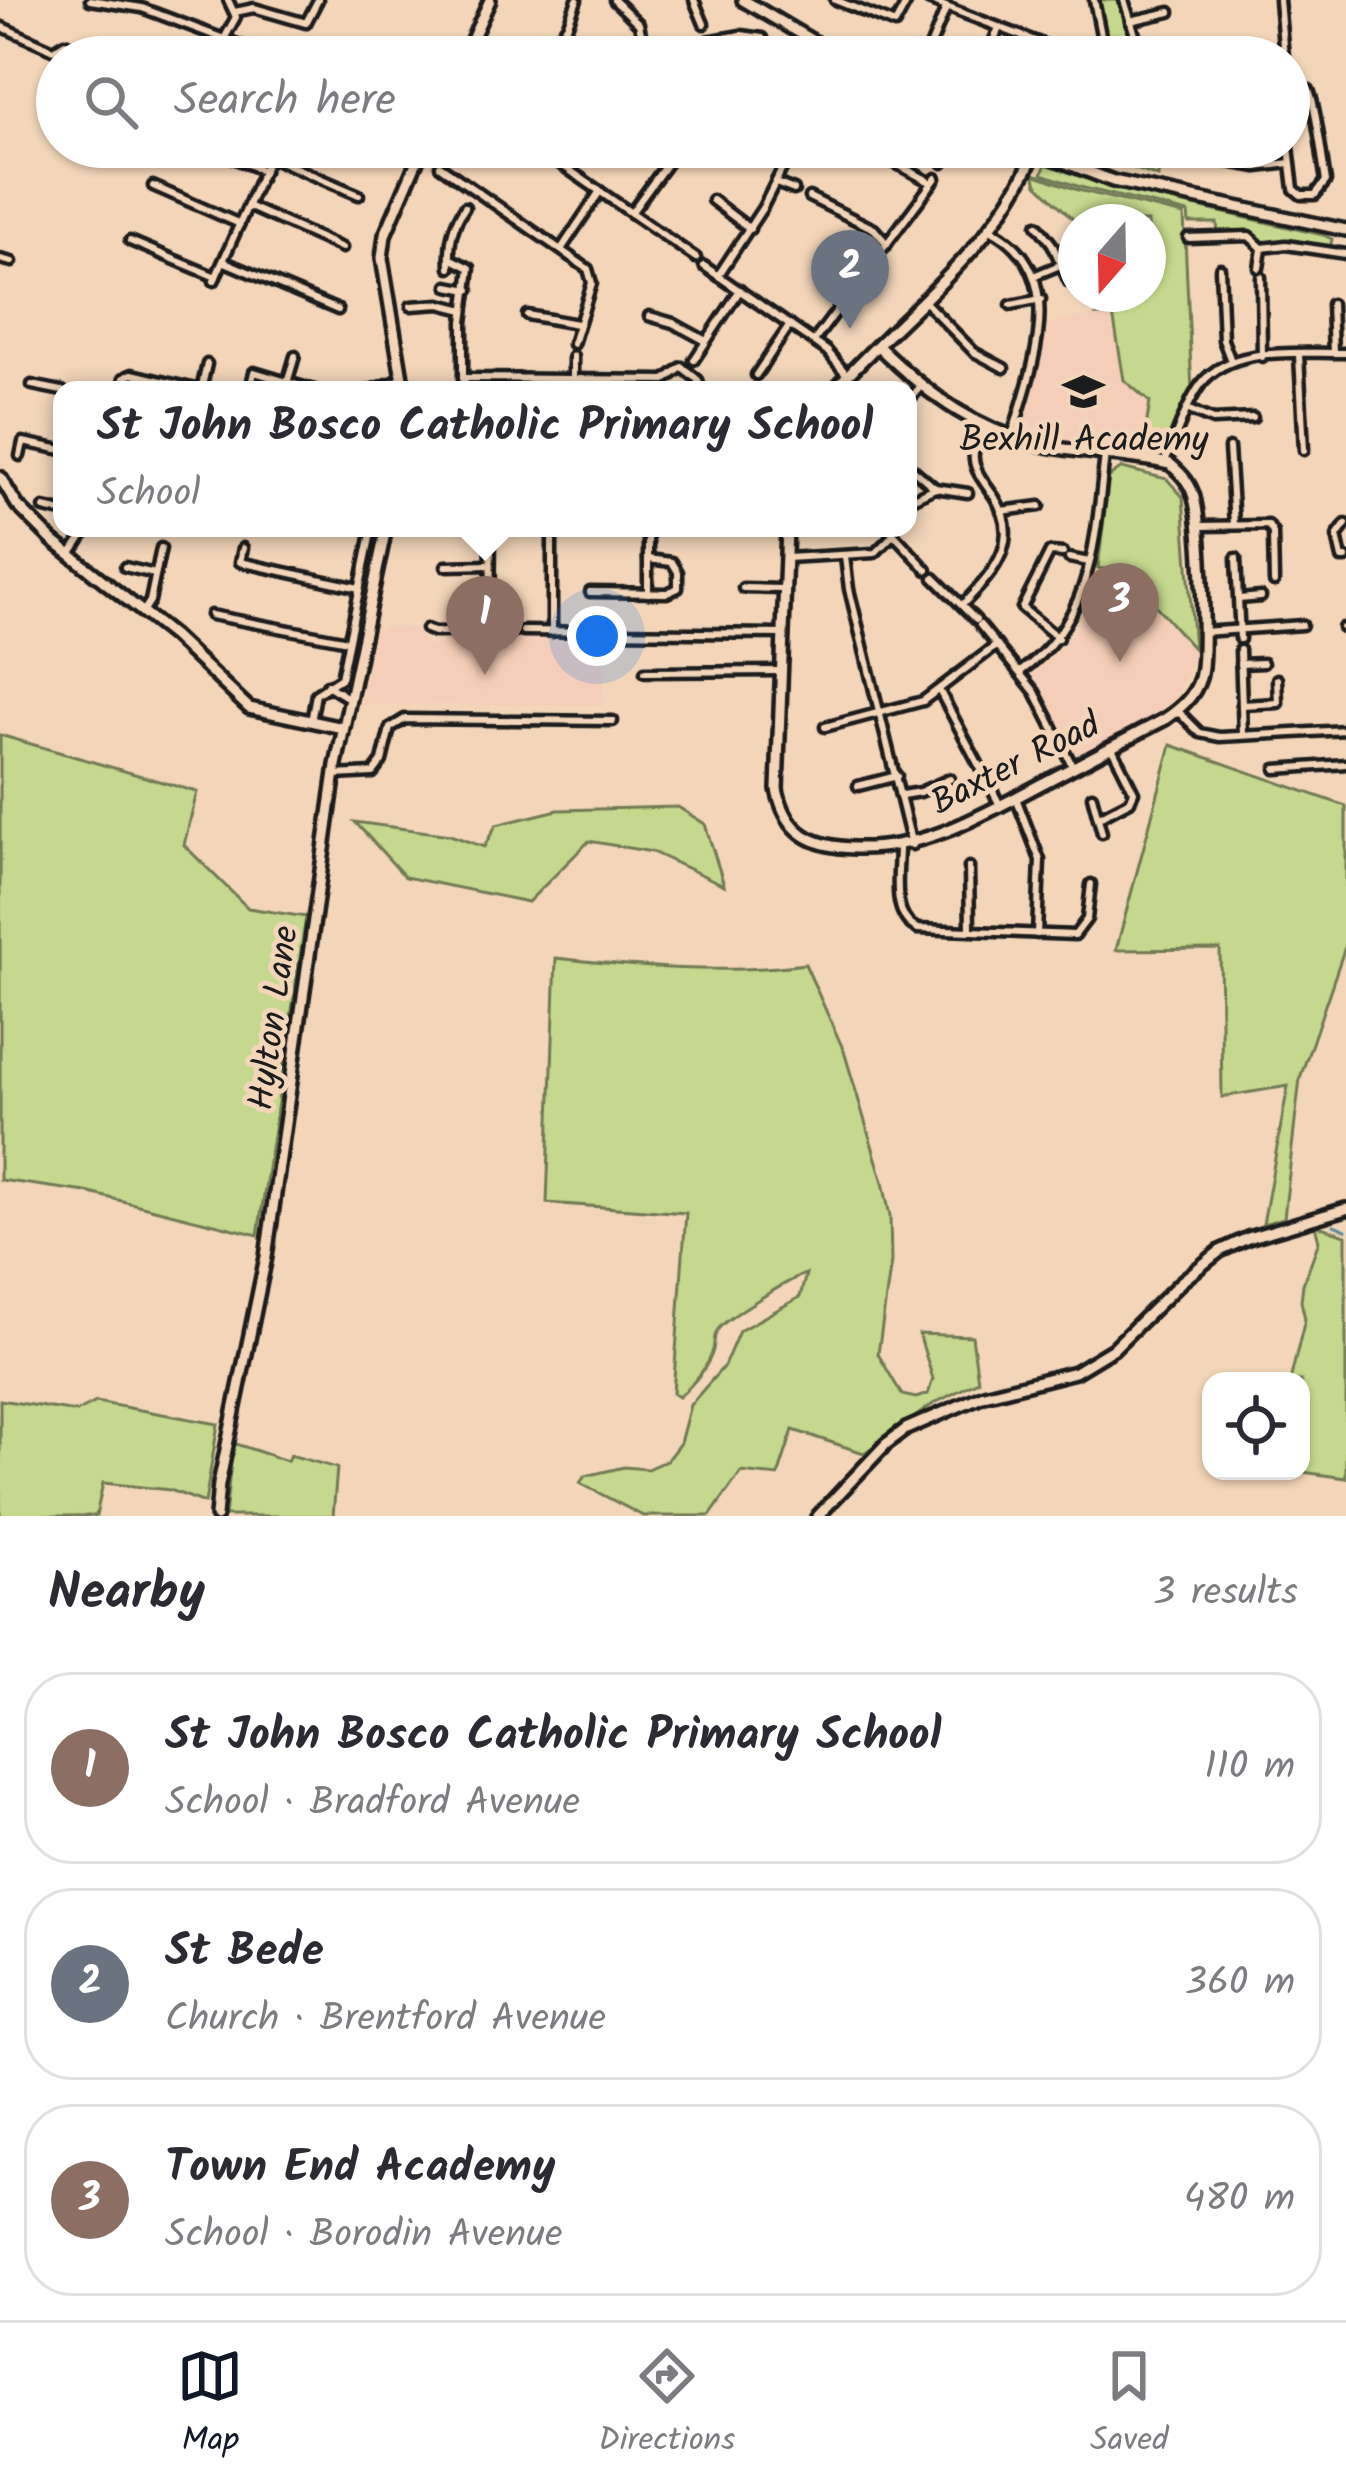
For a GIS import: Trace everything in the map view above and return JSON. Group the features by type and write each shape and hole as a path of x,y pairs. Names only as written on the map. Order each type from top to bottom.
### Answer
{"street":[{"path":"90,0 142,8 216,36"},
{"path":"226,36 236,17 228,0"},
{"path":"235,12 254,8 306,23 319,0"},
{"path":"474,36 490,0"},
{"path":"614,0 639,24 640,36"},
{"path":"694,0 704,24"},
{"path":"743,0 804,36"},
{"path":"835,0 895,24 908,0"},
{"path":"928,0 1018,36"},
{"path":"1094,0 1101,36"},
{"path":"1124,0 1135,36"},
{"path":"1279,0 1282,36"},
{"path":"559,36 574,1"},
{"path":"935,36 946,8"},
{"path":"1130,21 1170,12"},
{"path":"0,26 36,42"},
{"path":"995,36 998,29"},
{"path":"1291,168 1294,188 1309,196 1320,192 1325,181 1310,91"},
{"path":"257,168 264,171"},
{"path":"130,241 215,279 265,168"},
{"path":"296,168 359,195"},
{"path":"402,381 382,258 385,235 414,168"},
{"path":"442,168 587,269 592,283 574,344"},
{"path":"567,168 696,258"},
{"path":"631,213 662,168"},
{"path":"718,276 750,230 783,168"},
{"path":"814,341 934,181 908,168"},
{"path":"842,381 992,230 1027,168"},
{"path":"1083,168 1133,186 1346,230"},
{"path":"776,183 794,190"},
{"path":"153,186 240,224"},
{"path":"562,248 600,191"},
{"path":"809,197 874,229 887,244"},
{"path":"712,200 750,230"},
{"path":"250,207 342,248"},
{"path":"450,268 452,235 465,207"},
{"path":"1036,225 1058,259"},
{"path":"992,230 1015,247 1036,275 1041,299 1012,436"},
{"path":"1188,238 1249,236 1262,248 1286,245 1346,254"},
{"path":"1262,248 1262,357"},
{"path":"450,258 470,268 464,310 464,378 665,380 682,367 698,381"},
{"path":"0,259 12,262"},
{"path":"225,262 338,310"},
{"path":"1036,275 1058,265"},
{"path":"704,266 814,341 847,375"},
{"path":"1220,268 1223,340 1231,361"},
{"path":"448,286 469,290"},
{"path":"694,360 740,290"},
{"path":"1011,305 1041,299"},
{"path":"924,301 974,352 1004,368"},
{"path":"411,306 440,304 464,310"},
{"path":"1331,304 1333,353"},
{"path":"527,315 577,324"},
{"path":"649,316 706,341"},
{"path":"756,375 790,325"},
{"path":"878,346 916,381"},
{"path":"1164,463 1202,383 1231,361 1346,352"},
{"path":"1299,355 1304,450"},
{"path":"288,381 295,356"},
{"path":"573,356 573,379"},
{"path":"202,381 207,364"},
{"path":"252,381 254,372 273,381"},
{"path":"123,381 132,374 162,381"},
{"path":"917,382 956,412 1012,436 1046,446 1164,463 1183,474 1190,486 1197,526 1203,670 1198,685 1178,710 1200,733 1243,736 1346,730"},
{"path":"32,385 53,390"},
{"path":"917,391 921,386"},
{"path":"1189,410 1214,420 1253,418"},
{"path":"962,604 1002,558 1001,511 975,467 974,455 986,427"},
{"path":"20,456 23,442 53,448"},
{"path":"1229,448 1234,524"},
{"path":"1020,672 1058,638 1078,607 1091,562 1105,455"},
{"path":"917,473 935,488 968,493"},
{"path":"0,477 16,505 249,708 343,728"},
{"path":"917,497 935,488"},
{"path":"1001,511 1040,506"},
{"path":"44,508 53,510"},
{"path":"1346,524 1337,536 1338,550 1346,557"},
{"path":"1197,526 1268,525 1273,533 1274,582"},
{"path":"70,555 82,537"},
{"path":"311,722 316,694 341,678 370,537"},
{"name":"Hylton Lane","path":"216,1516 266,1257 334,775 384,537"},
{"path":"490,632 491,537"},
{"path":"552,537 552,632"},
{"path":"648,537 648,593"},
{"name":"Baxter Road","path":"786,537 777,789 786,820 802,836 832,848 912,844 957,828 1178,710"},
{"path":"784,558 874,554 887,537"},
{"path":"897,537 927,570"},
{"path":"143,612 161,548"},
{"path":"243,548 240,562 358,589"},
{"path":"1058,638 1022,608 1050,552 1091,562"},
{"path":"845,556 849,590 912,844"},
{"path":"1236,558 1240,639"},
{"path":"590,592 667,593 678,588 672,562 648,559"},
{"path":"446,566 490,565"},
{"path":"125,567 155,574"},
{"path":"934,578 1020,672 1073,767"},
{"path":"743,588 782,589"},
{"path":"1239,599 1261,597"},
{"path":"211,615 348,641"},
{"path":"1202,632 1303,625"},
{"path":"426,628 434,632 782,634"},
{"path":"825,727 923,701 997,645"},
{"path":"1240,650 1243,736"},
{"path":"1240,664 1263,663"},
{"path":"645,672 780,671"},
{"path":"1242,704 1278,703 1277,679"},
{"path":"326,685 350,699"},
{"path":"939,690 1000,805"},
{"path":"334,775 373,773 382,761 390,728 405,719 614,721"},
{"path":"1099,817 1130,801 1134,792 1112,746"},
{"path":"1276,769 1346,764"},
{"path":"858,786 897,776"},
{"path":"902,795 950,778"},
{"path":"1092,796 1102,833"},
{"path":"1016,797 1040,860 1037,934"},
{"path":"899,847 900,910 908,924 918,928 1075,935 1087,919 1091,884"},
{"path":"970,867 970,929"},
{"path":"818,1516 906,1429 984,1395 1075,1372 1113,1349 1220,1251 1346,1209"}],"shaded area":[{"name":"Bexhill Academy","path":"1113,314 1124,380 1150,402 1142,453 1028,435 1024,426 1046,323"},
{"path":"1098,568 1130,582 1194,649 1194,657 1178,695 1162,711 1078,754 1070,749 1030,678 1077,628 1094,591"},
{"path":"386,626 420,630 425,645 441,645 449,638 604,639 604,705 360,705 375,630"}],"green space":[{"path":"1094,0 1124,0 1135,36 1098,36"},
{"path":"1044,168 1323,235 1332,239 1330,248 1264,243 1249,233 1218,233 1217,223 1189,223 1188,213 1166,204 1080,187 1042,174"},
{"path":"1133,168 1159,168 1158,177"},
{"path":"1034,174 1137,204 1058,204 1037,184"},
{"path":"1166,211 1184,215 1192,392 1166,451 1155,456 1142,453 1150,402 1124,380 1113,314 1097,315 1100,312 1166,312"},
{"path":"1122,468 1167,479 1183,497 1194,649 1139,589 1098,568 1109,477"},
{"path":"0,735 197,792 184,845 248,908 306,917 258,1235 86,1192 0,1180"},
{"path":"1171,745 1346,806 1346,944 1300,1078 1284,1218 1263,1224 1288,1086 1222,1097 1220,949 1116,950"},
{"path":"678,807 705,824 724,885 652,852 589,841 528,902 405,877 355,822 450,835 484,847 496,825 558,810"},
{"path":"556,958 712,969 805,964 844,1051 890,1216 891,1262 878,1354 902,1395 916,1398 928,1394 933,1379 919,1334 972,1336 978,1381 933,1404 864,1453 793,1430 778,1476 741,1472 710,1516 643,1516 580,1483 585,1476 624,1467 647,1469 667,1460 680,1443 690,1405 724,1366 739,1331 800,1297 806,1274 722,1325 699,1375 679,1397 673,1393 686,1213 547,1203"},
{"path":"1315,1225 1346,1235 1346,1478 1310,1473 1310,1372 1292,1372 1305,1319 1303,1284 1319,1241"},
{"path":"0,1400 76,1412 96,1402 218,1424 205,1503 170,1490 103,1483 96,1516 0,1516"},
{"path":"233,1443 287,1461 290,1455 337,1468 333,1516 225,1516"}],"waterway":[{"path":"1334,1225 1346,1230"}],"place":[{"name":"St Bede","path":"850,329"},
{"name":"Bexhill Academy","path":"1084,391"},
{"name":"Town End Academy","path":"1120,662"},
{"name":"St John Bosco Catholic Primary School","path":"485,675"}]}
